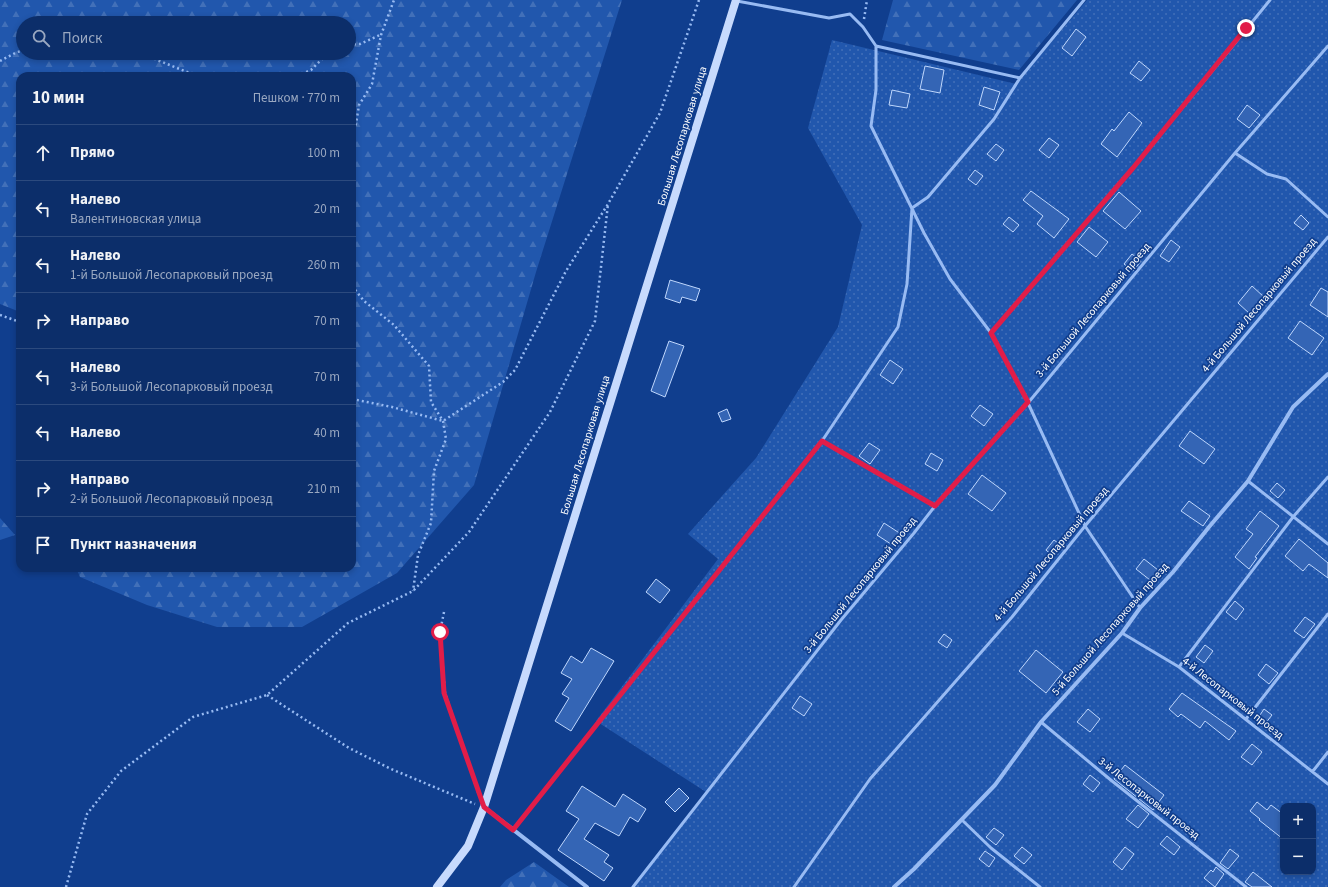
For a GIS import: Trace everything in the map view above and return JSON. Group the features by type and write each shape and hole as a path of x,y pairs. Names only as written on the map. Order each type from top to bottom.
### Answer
{"main road":[{"name":"Большая Лесопарковая улица","path":"437,887 468,846 484,807 735,0"}],"street":[{"name":"5-й Большой Лесопарковый проезд","path":"894,887 914,869 995,785 1041,722 1122,633 1140,608 1173,572 1248,481 1293,407 1328,374"},
{"path":"484,807 587,887"}],"lane":[{"path":"735,0 829,18 850,14 863,27 876,46 876,90 871,126 924,233 950,279 991,333 1028,402 1085,526 1140,608"},
{"path":"912,208 928,197 994,119 1020,78 1084,0"},
{"path":"991,333 1133,168 1270,0"},
{"path":"876,46 1020,78"},
{"name":"3-й Большой Лесопарковый проезд","path":"633,887 841,620 935,506 1028,402 1235,153 1328,46"},
{"path":"1235,153 1267,174 1286,179 1328,217"},
{"path":"513,830 822,441 898,327 907,284 912,208"},
{"name":"4-й Большой Лесопарковый проезд","path":"794,887 870,780 1012,617 1085,526 1328,237"},
{"path":"822,441 935,506"},
{"path":"1179,666 1293,517 1328,477"},
{"path":"1248,481 1328,544"},
{"path":"1246,719 1328,614"},
{"name":"4-й Лесопарковый проезд","path":"1122,633 1179,666 1328,784"},
{"name":"3-й Лесопарковый проезд","path":"1041,722 1112,781 1246,887"},
{"path":"1313,772 1328,752"},
{"path":"962,820 991,848 1040,887"}],"path":[{"path":"356,124 359,105 372,84 381,35 394,0"},
{"path":"356,400 392,407 443,421 503,382 515,370 566,271 608,204 660,113 699,0"},
{"path":"863,27 867,0"},
{"path":"356,44 381,35"},
{"path":"0,61 16,53"},
{"path":"157,60 187,72"},
{"path":"306,72 311,70 321,60"},
{"path":"66,887 87,814 121,771 193,717 267,695 348,623 413,591 469,532 550,412 595,321 608,204"},
{"path":"356,291 364,301 394,325 429,366 431,402 443,421 446,439 434,470 431,523 418,555 413,591"},
{"path":"0,315 16,321"},
{"path":"444,612 440,632 444,693 484,807"},
{"path":"267,695 349,748 391,769 484,807"}],"green space":[{"path":"0,0 622,0 536,272 474,485 397,573 302,627 217,627 147,605 80,577 78,572 356,572 356,72 16,72 16,310 0,304"},
{"path":"893,0 1077,0 1019,70 882,40"},
{"path":"1087,0 1328,0 1328,887 631,887 706,792 596,721 718,559 688,534 756,458 838,327 862,225 808,128 832,40 1016,84"},
{"path":"0,518 15,535 0,540"},
{"path":"534,862 569,887 500,887 506,880"}],"building":[{"path":"1076,29 1086,37 1072,56 1062,48"},
{"path":"1139,61 1150,70 1141,81 1130,73"},
{"path":"925,66 944,70 940,93 920,89"},
{"path":"984,87 1000,92 994,110 979,105"},
{"path":"892,90 910,94 907,108 889,105"},
{"path":"1247,105 1260,115 1249,128 1237,119"},
{"path":"1129,112 1142,123 1117,157 1101,144 1112,129 1114,131"},
{"path":"1049,138 1059,145 1049,158 1039,150"},
{"path":"996,144 1004,150 996,161 987,154"},
{"path":"975,170 983,176 976,185 968,179"},
{"path":"1031,191 1069,219 1054,238 1037,224 1043,216 1023,200"},
{"path":"1119,192 1141,211 1125,229 1103,211"},
{"path":"1301,215 1309,223 1303,230 1294,223"},
{"path":"1009,217 1019,225 1013,232 1003,224"},
{"path":"1089,227 1108,242 1096,257 1077,242"},
{"path":"1171,240 1180,247 1169,262 1160,256"},
{"path":"1132,254 1141,261 1133,271 1124,264"},
{"path":"670,280 700,289 696,301 682,297 680,303 665,298"},
{"path":"1252,286 1264,297 1250,314 1238,303"},
{"path":"1321,288 1328,292 1328,317 1310,305"},
{"path":"1300,321 1324,338 1312,355 1288,338"},
{"path":"669,341 684,346 665,397 651,391"},
{"path":"890,360 903,369 893,384 880,375"},
{"path":"980,405 993,414 984,426 971,416"},
{"path":"727,409 731,419 722,422 718,413"},
{"path":"1190,431 1215,449 1204,464 1179,446"},
{"path":"869,443 880,450 870,464 859,456"},
{"path":"931,453 943,460 937,471 925,464"},
{"path":"982,475 1006,493 992,511 968,494"},
{"path":"1277,483 1285,490 1278,498 1270,491"},
{"path":"1189,501 1210,516 1203,526 1181,511"},
{"path":"1260,511 1279,526 1255,557 1257,558 1249,569 1235,557 1253,534 1246,529"},
{"path":"884,523 901,534 894,546 877,535"},
{"path":"1299,539 1328,563 1328,578 1309,564 1303,571 1285,556"},
{"path":"1054,540 1062,546 1054,557 1046,550"},
{"path":"1144,559 1158,570 1150,580 1136,569"},
{"path":"656,579 670,590 660,603 646,592"},
{"path":"1235,601 1244,609 1236,620 1226,612"},
{"path":"1305,617 1315,624 1304,638 1294,631"},
{"path":"944,634 952,640 947,648 938,642"},
{"path":"1205,645 1213,651 1204,663 1196,657"},
{"path":"591,648 614,661 571,731 555,721 569,698 562,694 572,679 561,673 571,656 582,663"},
{"path":"1036,650 1063,672 1046,693 1019,671"},
{"path":"1266,664 1278,673 1269,684 1258,675"},
{"path":"1182,693 1236,731 1229,740 1205,721 1200,728 1181,714 1178,717 1169,709"},
{"path":"800,696 812,704 804,716 792,708"},
{"path":"1088,709 1100,719 1090,732 1077,722"},
{"path":"1264,709 1272,715 1265,724 1258,718"},
{"path":"1252,744 1262,752 1252,765 1241,757"},
{"path":"1125,765 1164,795 1153,810 1114,779"},
{"path":"1090,775 1100,783 1093,792 1083,784"},
{"path":"582,786 615,807 623,794 646,809 638,822 630,817 619,836 595,823 584,839 609,855 604,862 613,868 604,881 558,850 579,819 566,811"},
{"path":"679,788 689,798 675,812 665,802"},
{"path":"1257,802 1267,810 1271,805 1280,812 1280,837 1259,820 1260,819 1250,811"},
{"path":"1138,805 1149,814 1138,828 1126,819"},
{"path":"994,828 1004,835 996,845 986,837"},
{"path":"1167,836 1180,847 1174,855 1160,844"},
{"path":"1022,847 1032,855 1024,864 1014,856"},
{"path":"1125,847 1134,854 1122,870 1113,862"},
{"path":"1230,849 1239,856 1228,869 1220,863"},
{"path":"985,851 995,858 989,867 979,859"},
{"path":"1216,867 1224,874 1215,887 1204,878 1211,870 1213,872"},
{"path":"1253,872 1272,887 1252,887 1245,882"}],"route":[{"path":"440,632 444,693 484,807 513,830 822,441 935,506 1028,402 991,333 1133,168 1246,28"}]}
